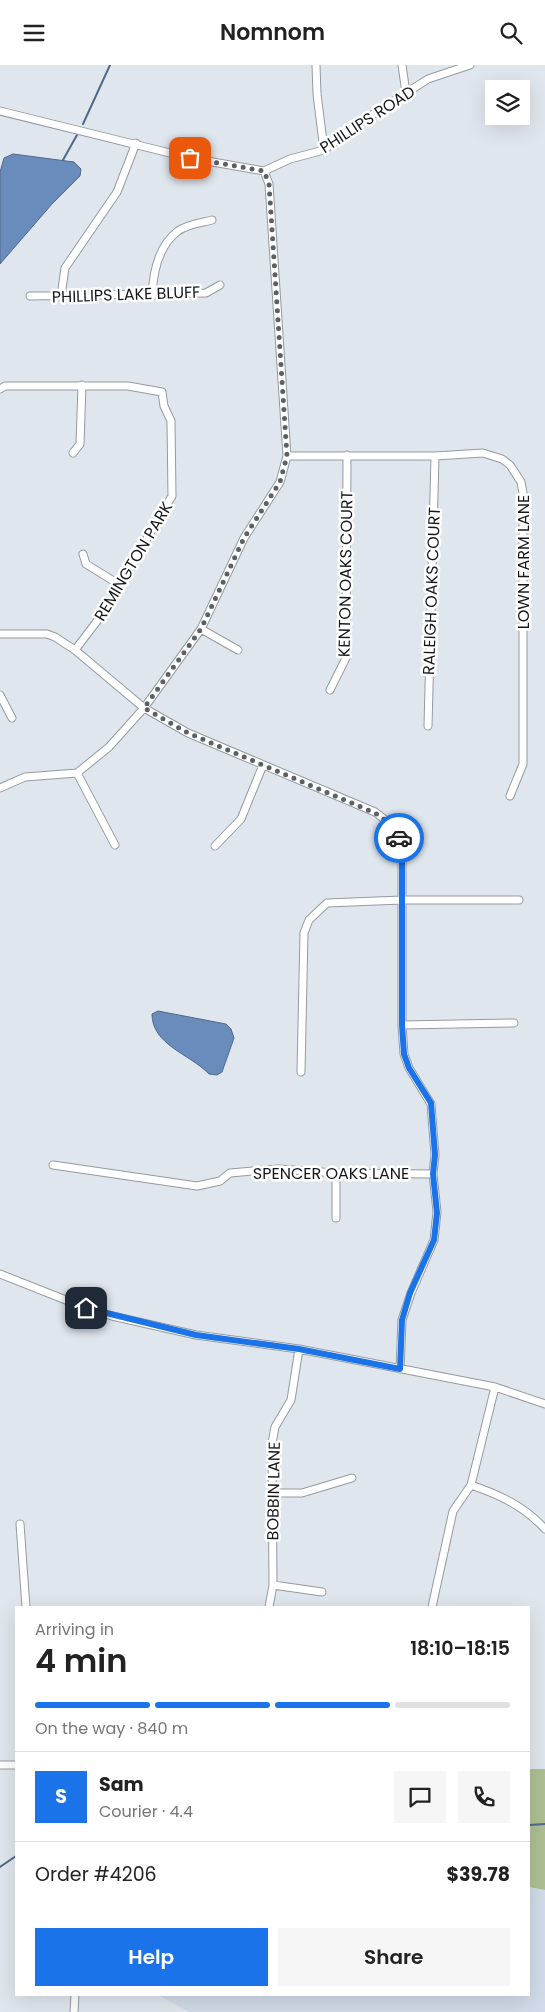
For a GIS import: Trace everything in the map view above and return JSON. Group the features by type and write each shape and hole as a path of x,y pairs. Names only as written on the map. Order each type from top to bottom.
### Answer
{"street":[{"path":"316,65 317,94 324,150"},
{"path":"402,65 406,93"},
{"name":"PHILLIPS ROAD","path":"264,171 290,159 324,150 428,79 470,65"},
{"path":"0,111 136,143 190,158 264,171 269,184 287,456 280,482 244,538 201,629 144,708 109,747 77,773 25,777 0,788"},
{"path":"61,296 65,268 117,192 136,143"},
{"path":"152,295 156,265 167,244 178,231 190,225 212,220"},
{"name":"PHILLIPS LAKE BLUFF","path":"30,296 206,293 220,285"},
{"path":"73,453 80,445 82,385"},
{"name":"REMINGTON PARK","path":"0,389 5,386 128,385 162,392 164,406 171,421 172,497 104,611 75,650"},
{"name":"LOWN FARM LANE","path":"287,456 435,456 482,453 493,455 510,465 521,482 524,493 523,764 510,797"},
{"name":"KENTON OAKS COURT","path":"330,690 346,658 347,455"},
{"name":"RALEIGH OAKS COURT","path":"428,726 435,456"},
{"path":"83,554 86,564 120,585"},
{"path":"201,629 238,649"},
{"path":"0,634 47,634 75,650 144,708 188,733 375,813 388,822 402,844 402,1025 404,1054 409,1068 431,1103 435,1155 433,1174 437,1213 434,1240 410,1293 402,1320 400,1369"},
{"path":"0,695 12,718"},
{"path":"215,846 241,819 263,765"},
{"path":"77,773 115,845"},
{"path":"301,1072 304,933 309,920 327,903 402,900 519,900"},
{"path":"402,1025 514,1023"},
{"name":"SPENCER OAKS LANE","path":"53,1165 198,1186 220,1181 230,1173 278,1169 336,1173 433,1174"},
{"path":"336,1173 336,1218"},
{"path":"0,1274 86,1308 112,1315 196,1335 299,1349 495,1387 545,1404"},
{"name":"BOBBIN LANE","path":"269,1606 273,1585 272,1443 275,1427 291,1400 299,1349"},
{"path":"432,1606 453,1511 471,1485 495,1387"},
{"path":"272,1493 302,1493 352,1478"},
{"path":"471,1485 502,1495 519,1506 545,1529"},
{"path":"20,1524 26,1606"},
{"path":"273,1585 322,1592"},
{"path":"0,1765 15,1765"},
{"path":"74,2012 75,1996"}],"shaded area":[{"path":"530,1887 545,1890 545,2012 189,2012 160,1996 530,1996"}],"green space":[{"path":"530,1769 545,1769 545,1890 530,1887"}],"water":[{"path":"13,154 74,162 81,169 80,176 52,204 0,264 0,172 4,158"},
{"path":"158,1011 226,1024 231,1029 234,1038 222,1072 217,1075 209,1074 165,1041 158,1034 154,1025 152,1014"}],"waterway":[{"path":"83,124 110,65"},
{"path":"63,160 77,135"},
{"path":"530,1825 545,1824"},
{"path":"0,1867 15,1857"}],"way so far":[{"path":"190,158 264,171 269,184 287,456 280,482 244,538 201,629 144,708 188,733 375,813 388,822 399,838"}],"route":[{"path":"86,1308 196,1335 299,1349 400,1369 402,1320 410,1293 434,1240 437,1213 433,1174 435,1155 434,1121 431,1103 409,1068 404,1054 402,1025 402,844 399,838"}]}
